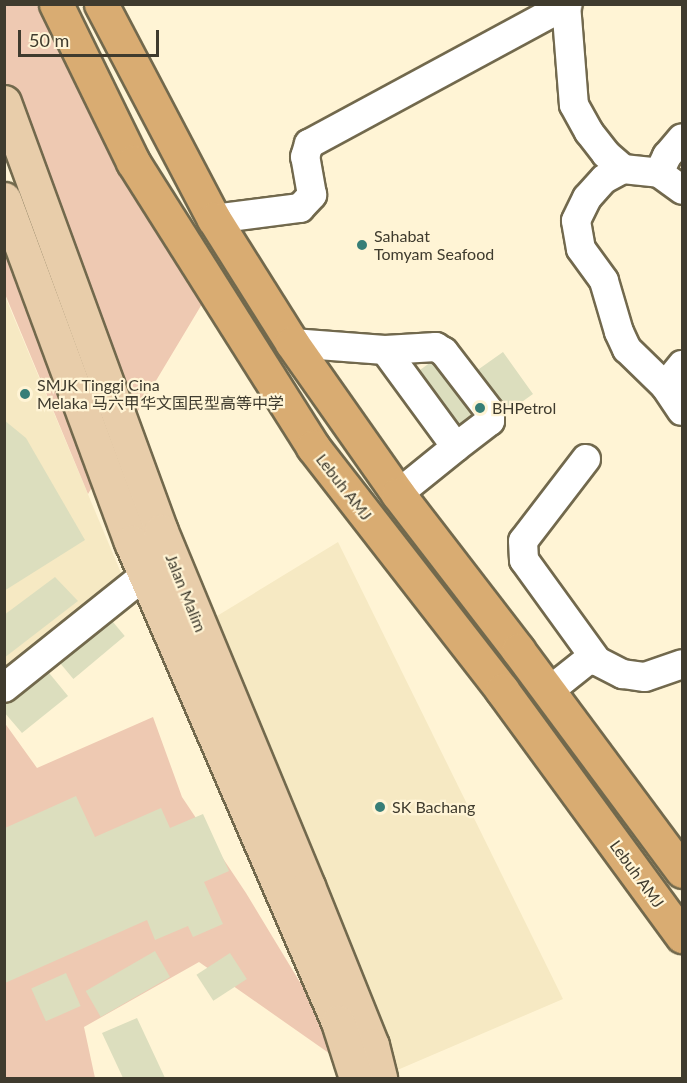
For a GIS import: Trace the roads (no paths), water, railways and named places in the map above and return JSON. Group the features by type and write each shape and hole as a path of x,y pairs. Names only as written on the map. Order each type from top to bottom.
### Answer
{"highway":[{"name":"Lebuh AMJ","path":"56,4 133,162 313,447 502,690 682,936"},
{"path":"101,4 214,219 292,343 398,494 549,691 682,871"}],"main road":[{"name":"Jalan Malim","path":"4,102 161,531 372,1045 380,1078"},
{"name":"Jalan Malim","path":"4,199 10,239 145,575 329,1001 356,1078"}],"street":[{"path":"214,219 300,208 312,195 304,157 309,144 567,5 569,71 574,105 606,154 623,169"},
{"path":"659,173 667,156 682,138"},
{"path":"682,190 659,173 623,169 604,179 587,198 576,221 581,249 604,281 619,332 627,348 674,376 682,411"},
{"path":"292,343 385,350 436,347 444,352 490,412 490,421 398,494"},
{"path":"385,350 456,447"},
{"path":"586,459 523,541 524,561 597,661 623,675 645,677 682,664"},
{"path":"4,688 145,575"},
{"path":"549,691 592,656"}],"place":[{"name":"Sahabat Tomyam Seafood","path":"362,245"},
{"name":"SMJK Tinggi Cina Melaka 马六甲华文国民型高等中学","path":"25,394"},
{"name":"BHPetrol","path":"480,408"},
{"name":"SK Bachang","path":"380,807"}]}
